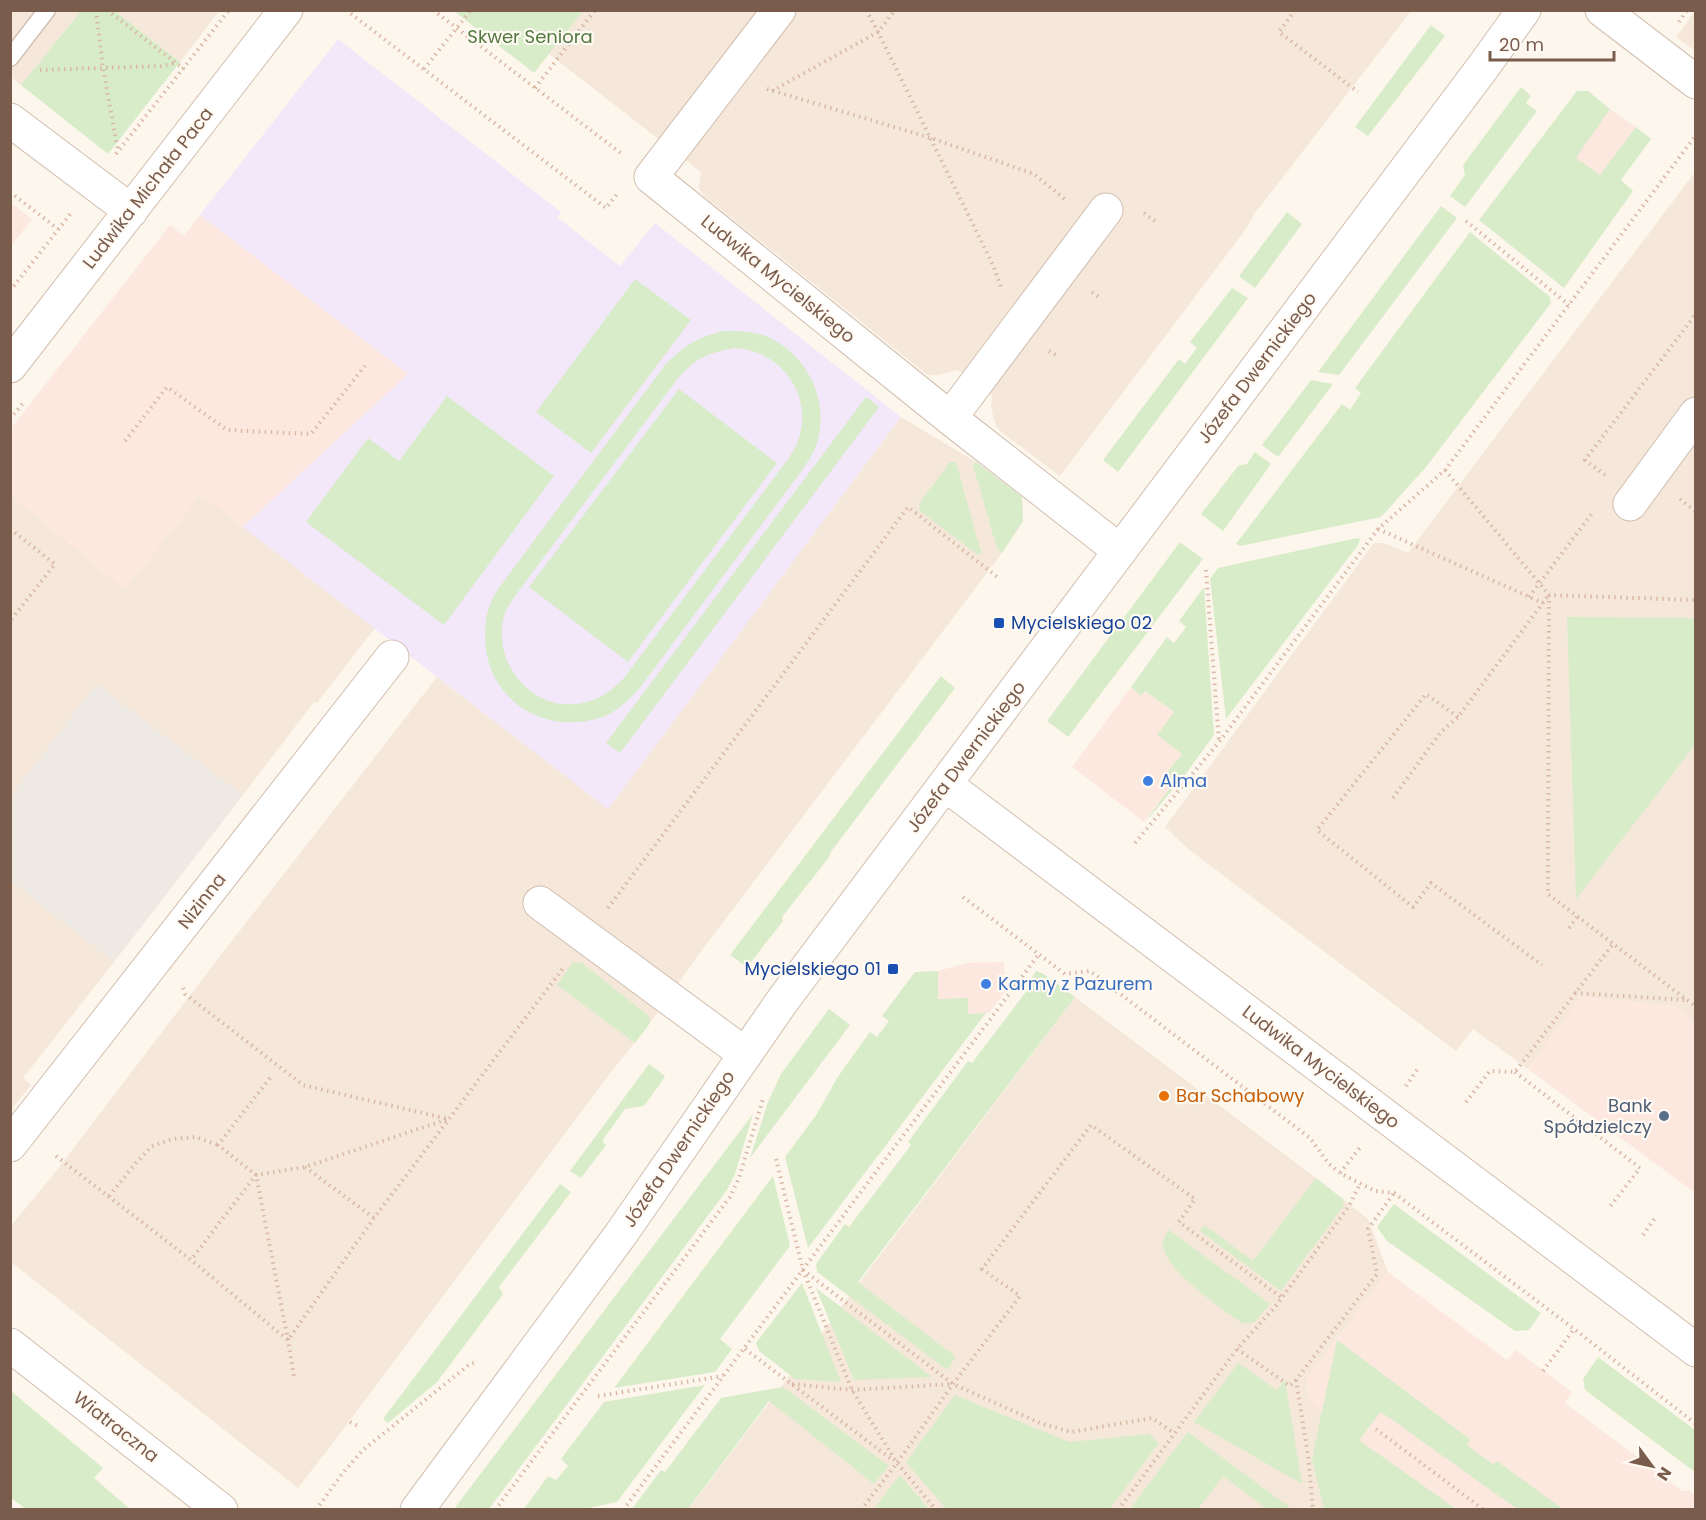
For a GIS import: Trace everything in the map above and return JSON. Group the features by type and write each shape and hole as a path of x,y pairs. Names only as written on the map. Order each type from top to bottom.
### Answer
{"street":[{"name":"Ludwika Michała Paca","path":"10,366 286,10"},
{"path":"645,171 726,78 779,10"},
{"name":"Józefa Dwernickiego","path":"417,1509 621,1234 790,991 1524,10"},
{"path":"1602,10 1695,82"},
{"path":"10,120 131,212"},
{"name":"Ludwika Mycielskiego","path":"645,171 950,418 1120,551"},
{"path":"950,418 1101,217"},
{"path":"1630,504 1695,414"},
{"name":"Nizinna","path":"10,1145 392,657"},
{"name":"Ludwika Mycielskiego","path":"946,785 1695,1350"},
{"path":"540,903 745,1054"},
{"name":"Wiatraczna","path":"10,1345 221,1509"}],"lane":[{"path":"10,58 47,10"}],"path":[{"path":"96,10 103,68 118,152"},
{"path":"106,10 184,69"},
{"path":"113,158 229,10"},
{"path":"346,10 606,208 645,171 433,10"},
{"path":"424,69 471,10"},
{"path":"588,10 588,20"},
{"path":"535,88 595,10"},
{"path":"866,10 993,265 1011,312 1020,326"},
{"path":"772,91 878,32 895,10"},
{"path":"1295,10 1279,32 1358,92"},
{"path":"33,70 161,66 175,63"},
{"path":"726,78 930,138 1034,174 1101,217"},
{"path":"1136,843 1219,742 1378,529 1445,470 1695,135"},
{"path":"10,192 58,229"},
{"path":"10,291 78,204"},
{"path":"1466,220 1569,305"},
{"path":"1608,477 1585,460 1695,314"},
{"path":"125,441 167,387 227,430 311,434 368,362"},
{"path":"1445,470 1549,595 1548,894 1695,1006"},
{"path":"288,1340 374,1218 908,507 1000,579"},
{"path":"1529,597 1596,508"},
{"path":"10,529 55,564 10,621"},
{"path":"1378,529 1543,603"},
{"path":"1206,570 1219,742"},
{"path":"1549,595 1695,600"},
{"path":"1393,798 1440,733 1458,717 1549,595"},
{"path":"1458,717 1426,694 1317,830 1413,907 1431,883 1542,965"},
{"path":"963,897 1065,974 1090,971 1310,1138 1329,1164 1340,1173 1375,1191 1394,1193 1695,1424"},
{"path":"1569,928 1577,917"},
{"path":"1515,1072 1613,944"},
{"path":"623,1509 1039,954"},
{"path":"180,982 185,994 303,1085 448,1119"},
{"path":"1575,993 1687,1000"},
{"path":"1466,1102 1490,1071 1515,1072 1640,1168 1609,1208"},
{"path":"218,1145 270,1078"},
{"path":"495,1509 730,1197 739,1178 764,1096"},
{"path":"191,1260 256,1175 305,1167 448,1119"},
{"path":"861,1509 897,1463 952,1384 1020,1296 982,1269 1091,1125 1195,1199 1179,1222 1282,1298"},
{"path":"109,1196 142,1155 152,1146 172,1139 195,1137 218,1145 256,1175 294,1377"},
{"path":"56,1156 191,1260 288,1340"},
{"path":"776,1159 803,1270 852,1390 897,1463 936,1509"},
{"path":"305,1167 374,1218"},
{"path":"1118,1509 1237,1349 1282,1298 1349,1206 1360,1184"},
{"path":"1237,1349 1290,1386 1377,1274 1368,1229 1394,1193"},
{"path":"1643,1235 1655,1218"},
{"path":"803,1270 952,1384 1040,1423 1071,1432 1152,1418 1174,1433"},
{"path":"1543,1371 1574,1329"},
{"path":"745,1349 897,1463"},
{"path":"316,1509 363,1450 470,1364 532,1352"},
{"path":"598,1396 724,1376"},
{"path":"1296,1380 1308,1455 1313,1509"},
{"path":"792,1384 852,1390 952,1384"},
{"path":"350,1422 358,1426"},
{"path":"1376,1429 1484,1509"}],"shaded area":[{"path":"10,11 81,11 21,85 11,77"},
{"path":"115,11 219,11 180,62"},
{"path":"583,11 1411,11 1254,214 1246,229 1060,476 1000,431 996,426 991,407 992,395 958,370 939,375 925,373 703,195 699,188 701,172 549,54"},
{"path":"1695,11 1695,51 1676,37"},
{"path":"338,39 561,212 558,218 620,266 655,223 901,417 608,809 243,527 408,374 200,215"},
{"path":"1610,109 1636,127 1601,176 1575,158"},
{"path":"1695,172 1695,1022 1674,1006 1581,997 1528,1069 1473,1029 1456,1051 1187,848 1165,827 1374,543 1384,543 1408,553"},
{"path":"11,203 32,219 11,246"},
{"path":"200,215 408,374 243,527 201,494 125,589 11,495 11,458 13,455 10,433 14,429 12,427 170,225 184,236"},
{"path":"901,417 976,462 1022,497 1023,521 1002,553 696,958 650,1023 298,1488 11,1262 10,1227 53,1175 437,677 608,808"},
{"path":"201,494 375,628 317,703 314,702 243,795 96,684 11,796 11,495 125,589"},
{"path":"96,684 243,795 114,962 11,881 11,796"},
{"path":"1131,687 1141,696 1145,691 1174,712 1182,754 1174,782 1144,822 1072,767"},
{"path":"11,881 114,962 23,1078 31,1085 11,1110"},
{"name":"Karmy z Pazurem","path":"1004,962 1005,992 989,1013 968,1014 938,999 938,971 966,963"},
{"path":"1075,997 1368,1219 1388,1272 1307,1378 1308,1399 1456,1509 688,1510"},
{"path":"1581,997 1674,1006 1695,1022 1695,1193 1528,1069"},
{"path":"1388,1272 1507,1360 1516,1350 1572,1392 1565,1403 1682,1491 1689,1491 1695,1495 1695,1503 1691,1510 1456,1509 1359,1440 1308,1399 1307,1378"}],"green space":[{"path":"81,11 115,11 180,62 108,154 21,85"},
{"name":"Skwer Seniora","path":"454,11 583,11 534,73"},
{"path":"1431,25 1445,36 1368,136 1355,127"},
{"path":"1521,87 1531,96 1526,103 1537,111 1465,207 1450,196 1465,175 1463,165"},
{"path":"1577,91 1588,91 1610,109 1576,158 1600,175 1636,127 1651,139 1621,180 1633,191 1564,288 1479,220"},
{"path":"1441,206 1457,218 1339,375 1318,372"},
{"path":"1287,212 1302,224 1255,288 1239,276"},
{"path":"1470,232 1550,297 1551,303 1426,467 1381,517 1240,546 1236,544 1342,404 1350,410 1361,393 1355,388"},
{"path":"635,279 691,320 591,453 536,412"},
{"path":"1232,288 1248,298 1118,472 1103,460 1179,359 1185,364 1197,348 1190,342"},
{"path":"723,331 752,332 768,337 795,356 806,369 819,400 820,433 815,449 803,469 631,697 608,715 581,722 560,722 540,717 522,708 507,695 495,678 488,658 485,636 487,616 492,600 665,365 691,343","holes":["735,348 755,352 770,359 789,377 800,399 802,412 802,425 794,449 620,682 600,697 571,704 553,702 537,695 523,684 512,670 505,653 502,635 504,616 509,606 679,377 704,357"]},
{"path":"1311,380 1333,384 1278,457 1262,445"},
{"path":"679,389 777,463 628,662 529,587"},
{"path":"447,396 554,476 444,625 306,522 368,438 399,461"},
{"path":"866,397 879,407 620,753 606,743"},
{"path":"1255,452 1271,464 1223,531 1201,514 1238,466 1247,464"},
{"path":"950,462 956,462 981,552 978,555 920,511 919,503"},
{"path":"976,462 1022,497 1023,521 1002,553 997,549 973,465"},
{"path":"1360,539 1358,545 1226,719 1210,579 1218,568"},
{"path":"1180,542 1203,559 1068,737 1047,721"},
{"path":"1204,587 1214,735 1187,772 1148,818 1174,782 1165,775 1182,754 1157,735 1174,712 1145,691 1141,696 1131,687 1167,637 1174,643 1186,627 1179,621"},
{"path":"1567,617 1696,618 1695,745 1576,899"},
{"path":"941,676 955,688 782,917 783,921 747,967 730,955"},
{"path":"573,962 582,963 649,1016 650,1023 635,1043 557,985"},
{"path":"938,971 938,999 968,998 968,1014 986,1013 808,1248 785,1157 817,1114 837,1078 870,1032 877,1037 889,1021 882,1016 915,972"},
{"path":"1036,971 1044,974 1075,997 858,1282 956,1357 947,1370 817,1272 816,1264 845,1224 849,1227 911,1145 908,1142 968,1061 972,1063 1028,989 1026,986"},
{"path":"829,1009 850,1025 750,1158 768,1102 781,1074"},
{"path":"649,1064 665,1076 644,1106 625,1109 602,1141 606,1145 581,1178 570,1171"},
{"path":"753,1114 735,1174 727,1190 489,1509 454,1509"},
{"path":"773,1176 790,1246 720,1339 732,1349 715,1372 614,1388"},
{"path":"1316,1178 1343,1199 1344,1205 1281,1291 1200,1231 1204,1225 1253,1261"},
{"path":"560,1184 571,1192 499,1287 503,1294 437,1382 388,1423 383,1419"},
{"path":"1394,1204 1541,1313 1529,1330 1515,1331 1387,1241 1377,1227"},
{"path":"1169,1230 1270,1304 1255,1322 1243,1324 1208,1299 1182,1276 1165,1253 1163,1240"},
{"path":"802,1283 841,1382 795,1379 759,1351 756,1343"},
{"path":"816,1288 932,1377 854,1380"},
{"path":"1337,1340 1470,1439 1467,1445 1493,1464 1497,1461 1563,1509 1517,1509 1381,1412 1359,1440 1456,1509 1324,1509 1312,1459"},
{"path":"1598,1357 1695,1430 1695,1472 1585,1390 1583,1379"},
{"path":"1238,1363 1277,1390 1285,1380 1302,1484 1194,1422"},
{"path":"705,1385 617,1502 584,1509 524,1509 548,1476 556,1480 568,1466 561,1459 604,1402"},
{"path":"783,1387 889,1466 874,1484 769,1401 688,1509 632,1509 661,1470 665,1472 721,1398"},
{"path":"11,1391 103,1468 94,1478 130,1509 26,1509 11,1498"},
{"path":"955,1395 1069,1442 1149,1434 1159,1443 1110,1509 946,1509 906,1462"},
{"path":"1188,1432 1292,1509 1267,1509 1223,1476 1198,1509 1130,1509"},
{"path":"900,1475 929,1509 874,1509"}],"place":[{"name":"Mycielskiego 02","path":"999,623"},
{"name":"Alma","path":"1148,781"},
{"name":"Mycielskiego 01","path":"893,969"},
{"name":"Karmy z Pazurem","path":"986,984"},
{"name":"Bar Schabowy","path":"1164,1096"},
{"name":"Bank Spółdzielczy","path":"1664,1116"}]}
